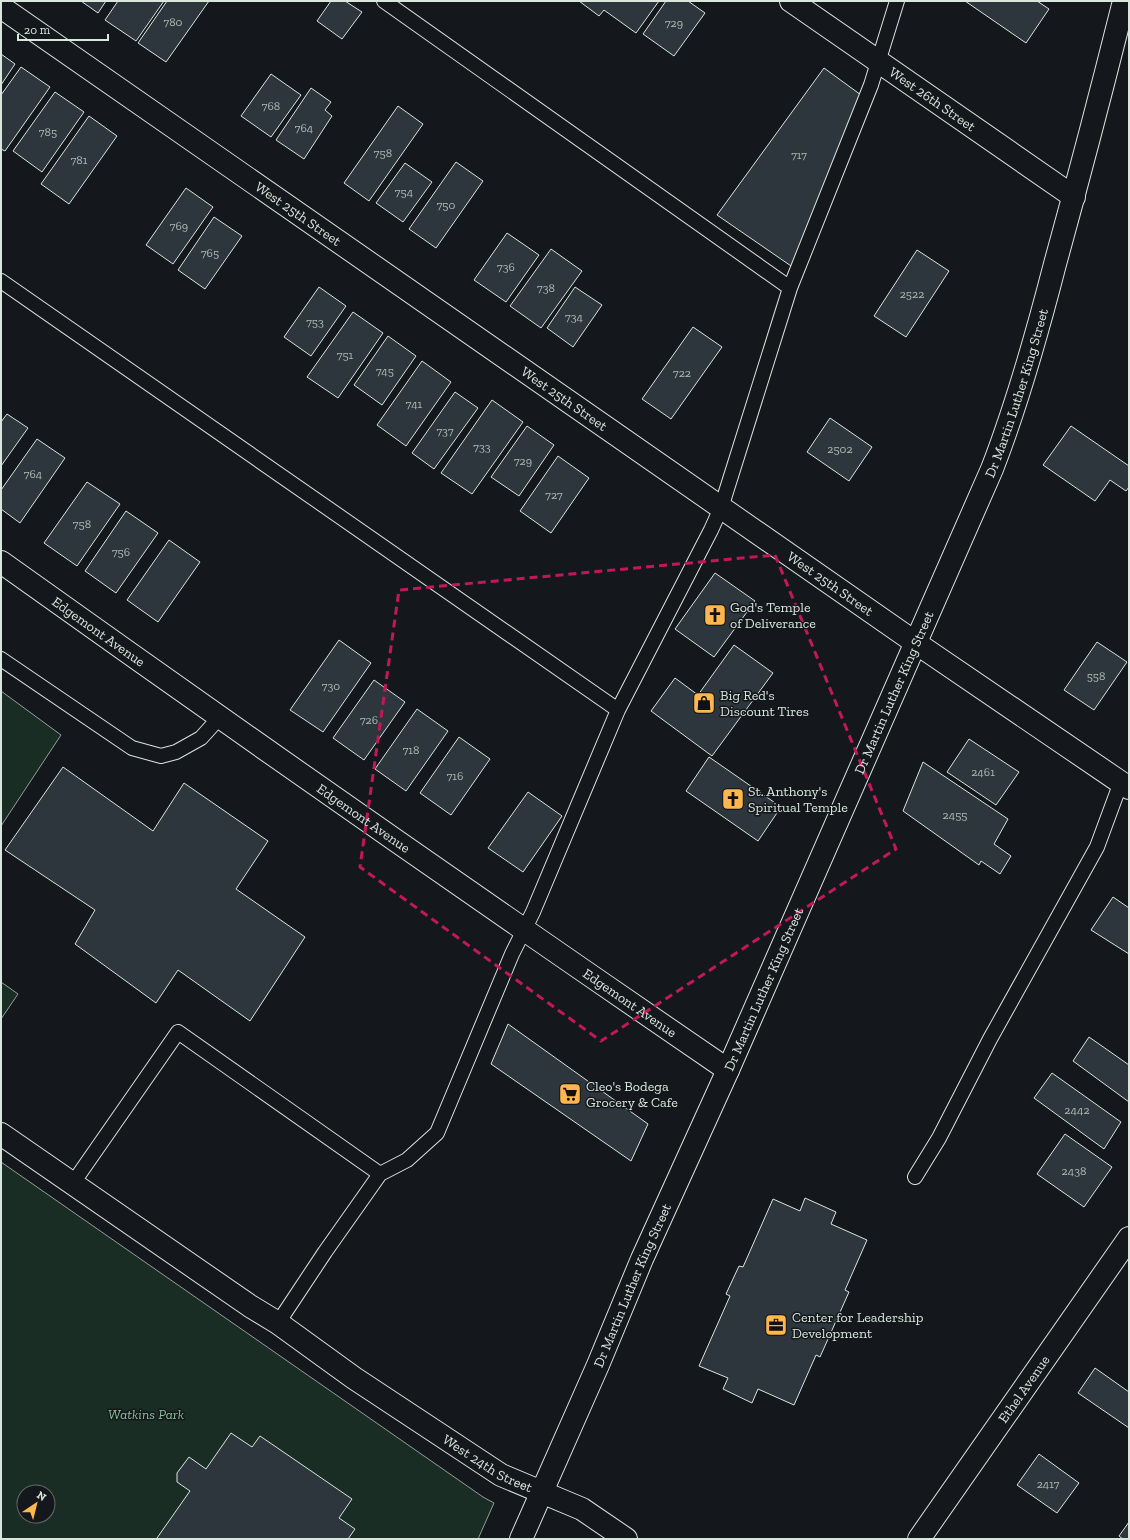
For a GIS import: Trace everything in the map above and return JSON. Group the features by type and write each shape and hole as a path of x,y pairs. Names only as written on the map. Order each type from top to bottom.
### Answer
{"street":[{"name":"West 26th Street","path":"791,1 1074,197"},
{"name":"Dr Martin Luther King Street","path":"521,1539 598,1365 642,1259 728,1070 992,469 1015,408 1027,370 1074,197 1124,1"},
{"name":"West 25th Street","path":"6,6 916,644 1125,785"},
{"name":"Edgemont Avenue","path":"1,562 219,718 728,1070"},
{"name":"West 24th Street","path":"1,1134 250,1306 278,1323 354,1378 501,1475 582,1509 626,1539"},
{"name":"Ethel Avenue","path":"919,1539 1129,1238"}],"lane":[{"path":"384,1 790,288"},
{"path":"278,1323 324,1252 380,1174 407,1160 436,1134 536,905 618,710 721,508 790,288 879,62 897,1"},
{"path":"1,281 618,710"},
{"path":"1,659 132,748 160,756 176,752 201,738 219,718"},
{"path":"915,1177 938,1138 990,1039 1096,847 1125,785"},
{"path":"73,1183 178,1032 380,1174"}],"highlighted area":[{"path":"775,555 896,849 601,1041 360,867 399,590"}],"green space":[{"path":"1,691 61,735 1,826"},
{"path":"1,982 18,994 1,1019"},
{"name":"Watkins Park","path":"1,1162 483,1497 494,1503 478,1539 1,1539"}],"building":[{"path":"81,1 106,1 98,13"},
{"path":"118,1 164,1 136,41 105,20"},
{"path":"167,1 209,1 166,62 138,43"},
{"path":"331,1 345,1 362,12 342,39 317,21"},
{"path":"579,1 659,1 636,33 604,10 599,16"},
{"path":"666,1 688,1 705,13 674,56 643,34"},
{"path":"965,1 1037,1 1049,9 1026,43"},
{"path":"1,54 15,64 1,85"},
{"path":"21,67 50,87 5,151 1,149 1,95"},
{"path":"824,68 861,95 794,268 717,215"},
{"path":"271,74 301,95 271,137 241,116"},
{"path":"311,88 331,102 325,110 332,116 304,159 276,140"},
{"path":"55,92 84,112 42,172 13,151"},
{"path":"398,106 423,124 369,201 344,183"},
{"path":"89,116 117,136 69,204 41,184"},
{"path":"456,162 483,181 436,248 409,229"},
{"path":"405,163 432,182 403,222 376,203"},
{"path":"186,188 213,207 173,264 146,245"},
{"path":"214,217 242,236 205,289 178,270"},
{"path":"507,233 539,255 506,302 474,280"},
{"path":"551,249 582,271 541,328 510,306"},
{"path":"917,250 949,271 906,337 874,316"},
{"path":"319,287 346,306 311,356 284,337"},
{"path":"575,287 602,305 573,347 547,328"},
{"path":"353,312 383,333 338,398 307,377"},
{"path":"693,327 722,347 671,419 642,399"},
{"path":"388,336 416,356 382,405 354,385"},
{"path":"422,361 451,382 406,446 377,425"},
{"path":"455,392 478,408 434,469 412,453"},
{"path":"492,400 523,422 472,494 441,473"},
{"path":"7,414 28,428 1,466 1,422"},
{"path":"830,418 872,447 849,481 807,452"},
{"path":"527,426 554,445 519,496 491,477"},
{"path":"1071,426 1129,466 1129,487 1126,491 1110,480 1095,501 1043,465"},
{"path":"37,439 65,458 20,523 1,509 1,490"},
{"path":"558,456 589,478 551,533 520,511"},
{"path":"87,482 120,504 77,566 44,543"},
{"path":"126,511 158,533 116,593 85,571"},
{"path":"169,540 200,562 158,622 127,600"},
{"name":"God's Temple of Deliverance","path":"715,573 755,601 714,657 675,629"},
{"path":"339,640 371,663 323,732 290,710"},
{"path":"1097,642 1127,662 1094,710 1064,690"},
{"name":"Big Red's Discount Tires","path":"734,645 773,673 712,756 651,711 675,678 698,695"},
{"path":"374,680 405,702 364,760 333,738"},
{"path":"417,709 448,731 406,791 375,769"},
{"path":"459,737 490,759 451,815 420,793"},
{"path":"969,739 1019,772 996,805 947,772"},
{"name":"St. Anthony's Spiritual Temple","path":"709,757 781,807 758,841 686,791"},
{"path":"923,762 1008,819 994,844 1011,856 1000,874 981,861 979,865 903,811"},
{"path":"63,767 153,831 184,783 268,841 236,889 305,937 250,1021 178,970 156,1003 75,944 95,910 5,850"},
{"path":"528,792 562,816 523,872 488,848"},
{"path":"1113,897 1129,908 1129,954 1091,930"},
{"name":"Cleo's Bodega Grocery & Cafe","path":"508,1024 648,1124 631,1161 491,1064"},
{"path":"1089,1037 1129,1065 1129,1102 1073,1061"},
{"path":"1052,1073 1121,1122 1104,1149 1034,1098"},
{"path":"1065,1134 1112,1167 1084,1207 1037,1174"},
{"name":"Center for Leadership Development","path":"805,1198 836,1212 831,1224 867,1240 845,1290 849,1292 820,1357 816,1355 794,1405 758,1389 752,1403 723,1389 728,1378 699,1366 730,1296 726,1294 739,1266 743,1267 773,1199 800,1211"},
{"path":"1095,1368 1129,1392 1129,1428 1078,1393"},
{"path":"231,1433 252,1447 260,1436 352,1499 339,1518 355,1529 348,1539 157,1538 190,1491 177,1482 177,1473 189,1457 206,1469"},
{"path":"1039,1454 1079,1483 1057,1513 1017,1485"},
{"path":"1129,1522 1129,1539 1123,1539 1119,1536"}],"place":[{"name":"God's Temple of Deliverance","path":"715,615"},
{"name":"Big Red's Discount Tires","path":"704,703"},
{"name":"St. Anthony's Spiritual Temple","path":"733,799"},
{"name":"Cleo's Bodega Grocery & Cafe","path":"570,1094"},
{"name":"Center for Leadership Development","path":"776,1325"}]}
